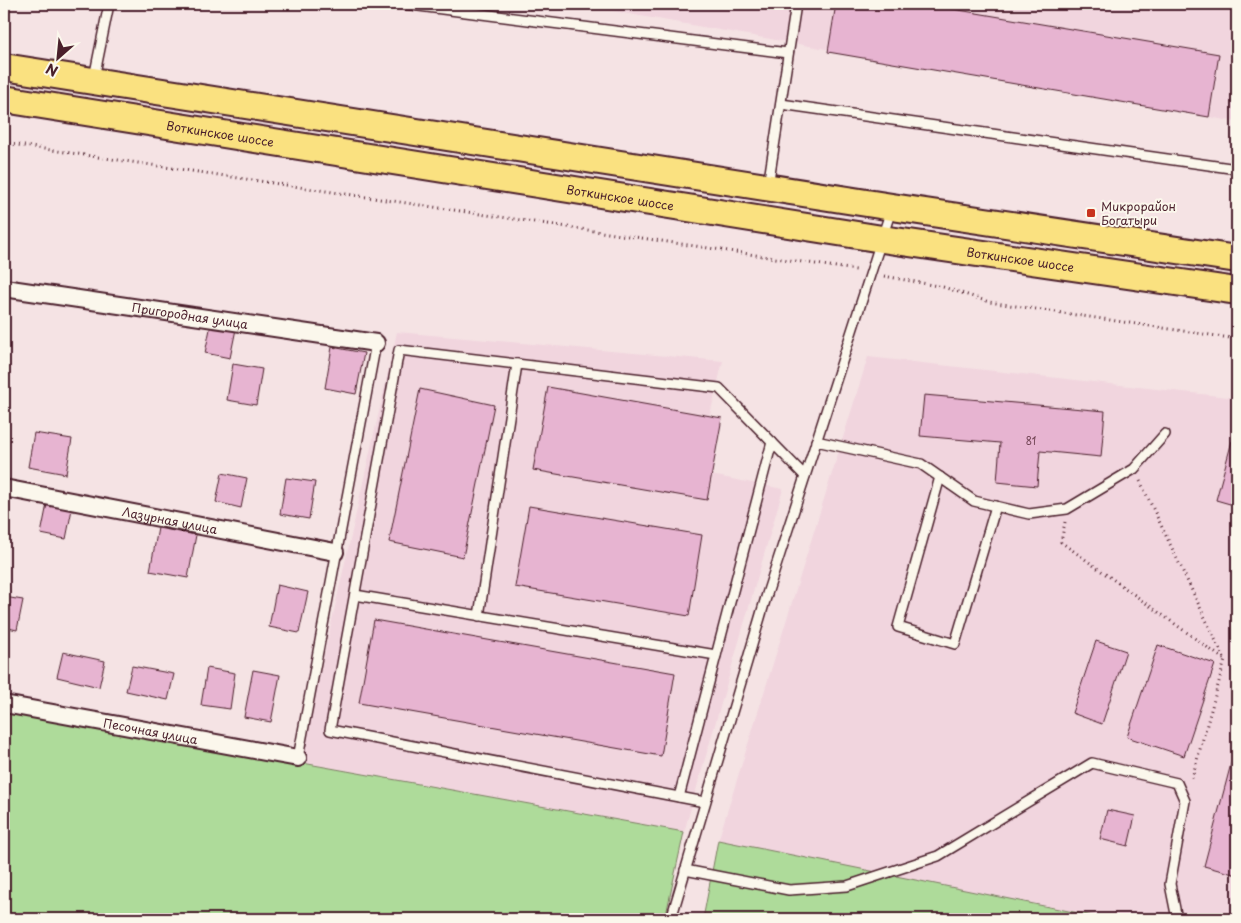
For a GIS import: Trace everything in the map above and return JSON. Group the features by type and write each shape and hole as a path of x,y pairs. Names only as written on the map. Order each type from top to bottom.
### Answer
{"main road":[{"path":"4,67 768,188 1237,259"},
{"name":"Воткинское шоссе","path":"4,99 882,240 1237,291"}],"street":[{"name":"Пригородная улица","path":"4,288 376,343"},
{"name":"Лазурная улица","path":"4,488 335,552"},
{"name":"Песочная улица","path":"4,704 298,758"}],"lane":[{"path":"93,81 109,4"},
{"path":"403,4 788,53"},
{"path":"768,188 796,4"},
{"path":"781,104 1237,169"},
{"path":"671,919 767,594 892,207"},
{"path":"298,758 335,552 376,343"},
{"path":"705,802 330,730 399,350 719,388 805,476"},
{"path":"479,616 517,364"},
{"path":"816,441 921,464 974,501 1029,514 1067,509 1134,469 1165,434"},
{"path":"679,797 772,442"},
{"path":"940,477 898,627 955,644 996,506"},
{"path":"355,595 716,655"},
{"path":"685,870 789,890 847,886 938,856 1092,764 1177,783 1185,801 1170,884 1177,919"}],"path":[{"path":"4,144 800,260 943,286 989,302 1237,339"},
{"path":"1134,469 1225,660 1185,801"},
{"path":"1067,509 1061,542 1225,660"}],"shaded area":[{"path":"573,4 1237,4 1237,122 1209,117"},
{"path":"397,332 723,361 696,472 783,489 684,832 300,762"},
{"path":"868,357 1237,398 1237,919 1103,919 718,841"}],"green space":[{"path":"4,709 684,832 665,919 4,919"},
{"path":"718,840 1108,919 703,919"}],"building":[{"path":"836,4 923,4 1219,54 1209,117 828,52"},
{"path":"211,324 236,329 230,358 205,353"},
{"path":"332,347 364,353 356,394 325,388"},
{"path":"233,364 262,369 256,405 227,400"},
{"path":"548,387 722,418 707,500 533,470"},
{"path":"420,389 494,405 463,557 389,542"},
{"path":"924,395 1105,411 1101,457 1040,451 1037,486 997,482 1000,443 920,436"},
{"path":"4,423 8,423 4,453"},
{"path":"34,433 72,439 66,474 28,467"},
{"path":"1232,441 1237,443 1237,506 1216,500"},
{"path":"222,473 247,478 241,508 216,502"},
{"path":"286,478 315,482 309,519 280,514"},
{"path":"47,504 72,509 66,539 41,534"},
{"path":"529,506 702,535 689,616 515,587"},
{"path":"158,528 196,535 188,578 150,571"},
{"path":"277,585 308,592 299,633 269,627"},
{"path":"4,597 23,600 17,630 4,627"},
{"path":"374,620 675,673 661,756 359,703"},
{"path":"1096,641 1126,651 1102,724 1072,713"},
{"path":"1158,645 1215,664 1184,756 1127,737"},
{"path":"63,652 105,661 99,687 57,677"},
{"path":"132,666 174,674 168,700 126,691"},
{"path":"207,668 235,673 230,709 201,705"},
{"path":"253,670 280,675 271,722 244,717"},
{"path":"1237,741 1237,875 1204,866"},
{"path":"1107,810 1135,816 1128,846 1100,839"}],"place":[{"name":"Микрорайон Богатыри","path":"1091,213"}]}
